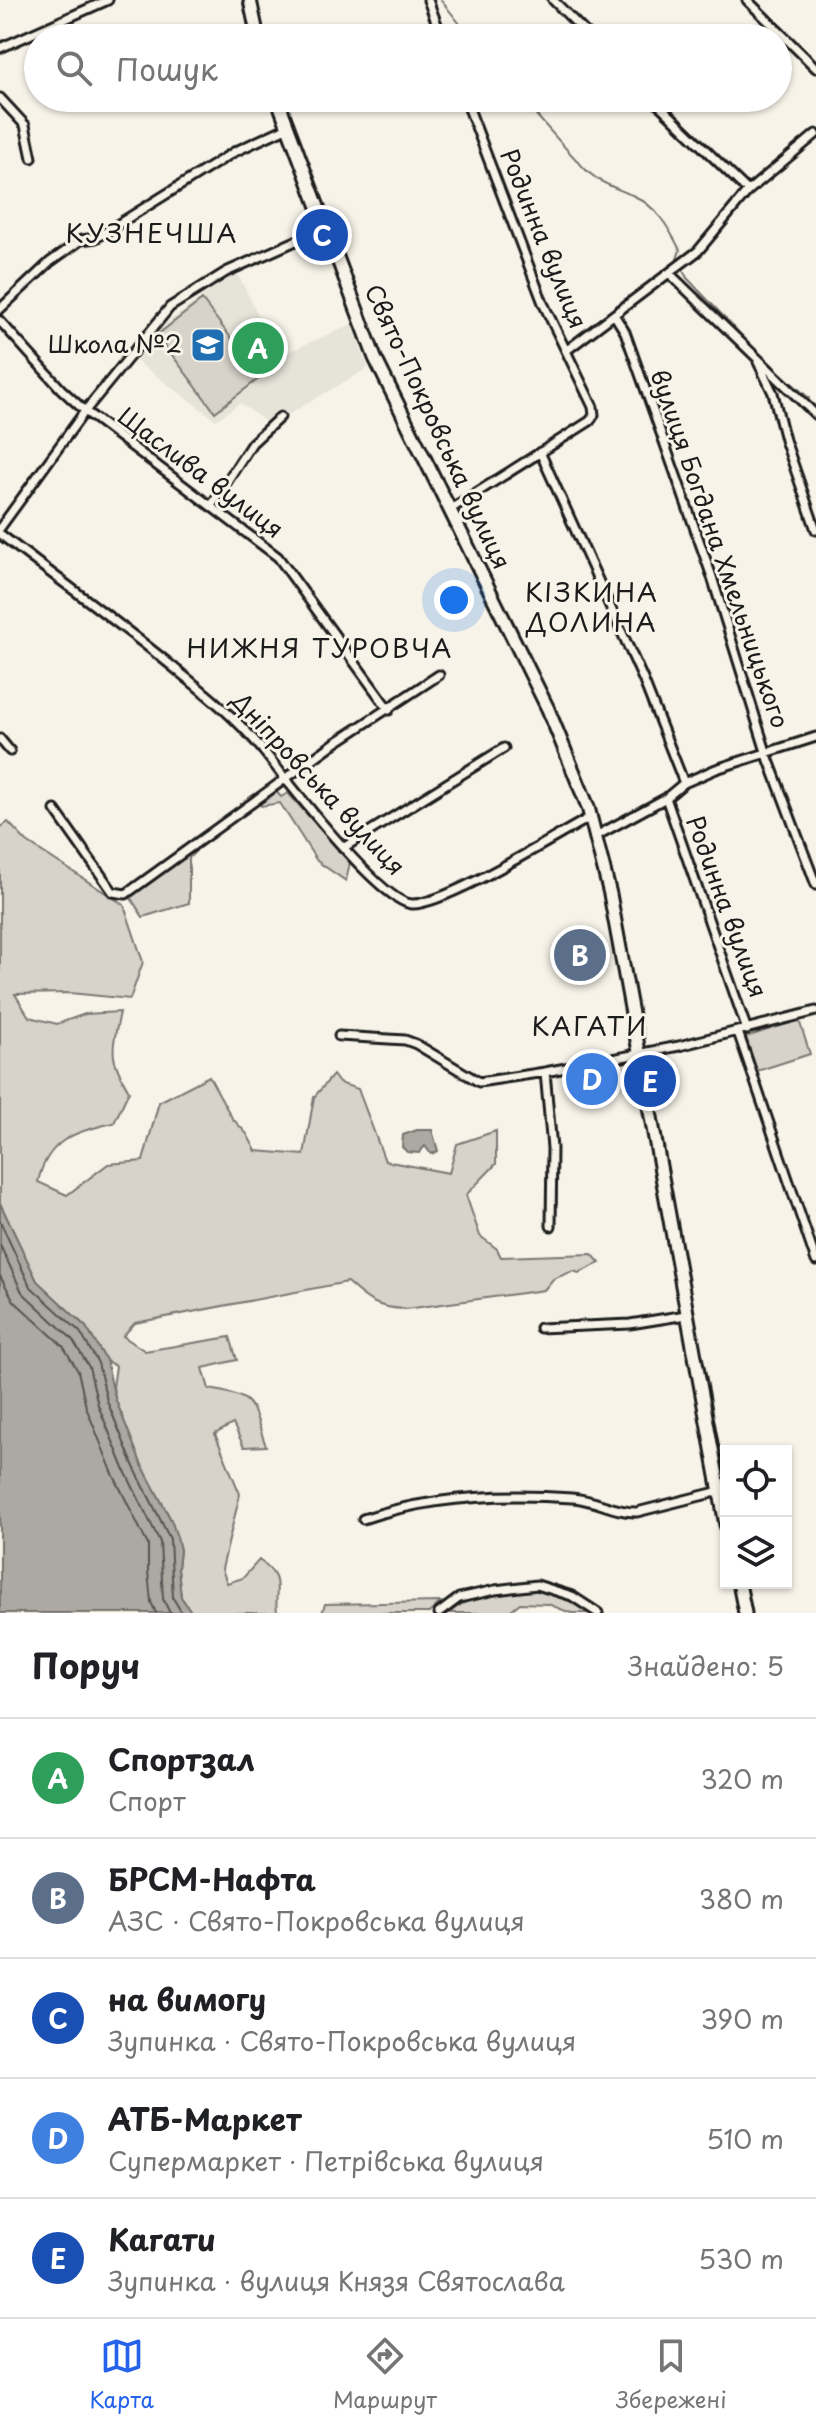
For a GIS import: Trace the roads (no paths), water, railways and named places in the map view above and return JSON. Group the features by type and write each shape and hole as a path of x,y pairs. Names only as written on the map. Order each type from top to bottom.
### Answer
{"main road":[{"path":"250,0 255,24"},
{"name":"Свято-Покровська вулиця","path":"281,112 375,358 548,709 591,817 610,894 720,1491"},
{"path":"740,1589 745,1613"}],"street":[{"path":"54,24 108,0"},
{"path":"428,0 437,24"},
{"path":"553,0 577,24"},
{"path":"747,0 771,24"},
{"path":"0,48 24,37"},
{"path":"792,44 816,68"},
{"path":"0,98 25,125 32,158"},
{"name":"Родинна вулиця","path":"470,112 543,303 593,407 594,415 590,421 540,452 643,679 684,783"},
{"path":"666,112 748,191"},
{"path":"0,309 50,262 81,240 96,238 234,152 286,128"},
{"name":"Родинна вулиця","path":"567,350 705,245 748,191 814,138"},
{"path":"0,528 85,411 170,307 226,272 325,228"},
{"path":"670,274 816,415"},
{"name":"вулиця Богдана Хмельницького","path":"615,316 625,332 712,577 767,755 816,885"},
{"name":"Щаслива вулиця","path":"0,321 85,411 278,557 389,710"},
{"path":"758,361 773,393 785,440 816,530"},
{"path":"211,506 252,443 280,417"},
{"path":"449,510 540,452"},
{"name":"Дніпровська вулиця","path":"0,534 119,622 234,717 343,848 396,898 409,904 423,904 452,892 591,817"},
{"path":"55,810 113,892 126,894 332,745 439,675"},
{"path":"596,836 666,798 684,783 716,769 816,737"},
{"path":"0,739 10,751"},
{"path":"343,848 504,748"},
{"name":"Родинна вулиця","path":"666,798 816,1261"},
{"path":"339,1036 405,1040 479,1082 545,1072 639,1050 679,1046 816,1011"},
{"path":"545,1072 552,1148 551,1226"},
{"path":"540,1328 630,1324 686,1315"},
{"path":"363,1519 396,1508 460,1499 572,1498 593,1500 627,1513 720,1491"},
{"path":"439,1613 459,1598 537,1585 572,1596 598,1613"}],"water":[{"path":"417,1130 432,1130 438,1151 431,1154 425,1146 419,1153 407,1152 402,1147 403,1135"},
{"path":"0,1203 37,1281 86,1327 106,1360 115,1398 141,1463 177,1537 181,1597 192,1613 0,1613"}],"waterway":[{"path":"441,0 460,24"},
{"path":"533,112 588,172 604,183 641,199 655,211 680,250 676,262"},
{"path":"683,270 687,278 762,357 809,398"}],"place":[{"name":"на вимогу","path":"322,235"},
{"name":"Школа №2","path":"208,345"},
{"name":"Спортзал","path":"258,348"},
{"name":"БРСМ-Нафта","path":"580,955"},
{"name":"АТБ-Маркет","path":"592,1079"},
{"name":"Кагати","path":"650,1081"}],"district":[{"name":"КУЗНЕЧША","path":"152,234"},
{"name":"КІЗКИНА ДОЛИНА","path":"592,608"},
{"name":"НИЖНЯ ТУРОВЧА","path":"320,649"},
{"name":"КАГАТИ","path":"590,1027"}]}
